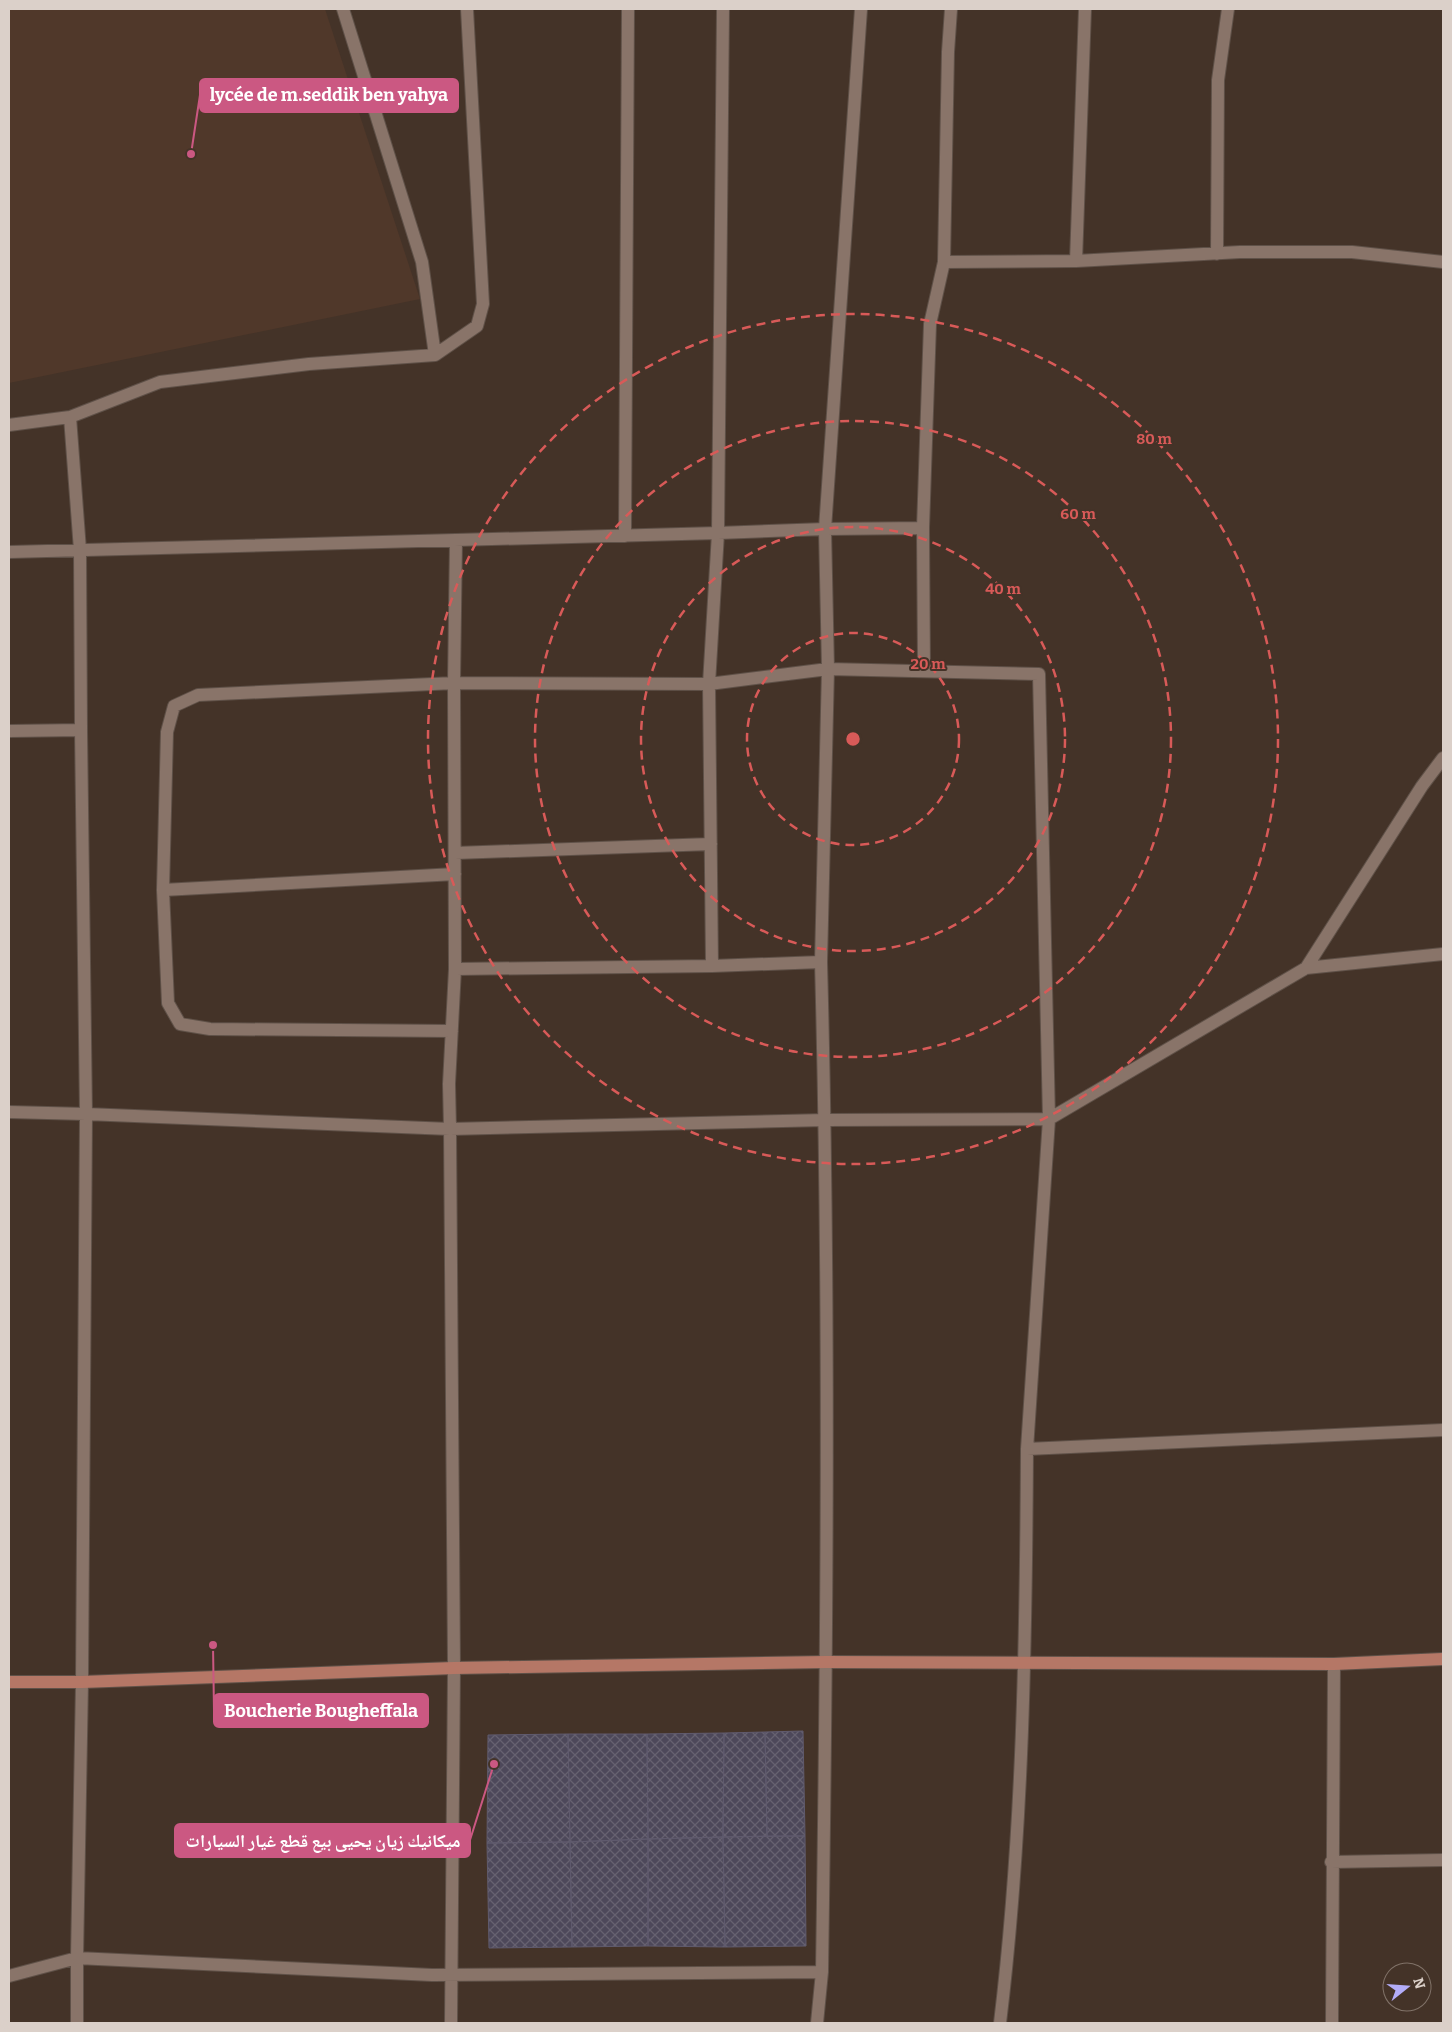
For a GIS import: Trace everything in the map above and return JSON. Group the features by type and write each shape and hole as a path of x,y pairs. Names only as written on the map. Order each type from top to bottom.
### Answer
{"main road":[{"path":"9,1682 82,1682 454,1668 826,1662 1334,1664 1443,1659"}],"street":[{"path":"343,9 422,262 435,356"},
{"path":"9,425 70,417 160,382 309,364 435,356 477,326 483,304 467,9"},
{"path":"626,536 628,9"},
{"path":"712,966 709,684 718,533 723,9"},
{"path":"817,2023 822,1972 826,1662 825,1120 821,962 828,669 825,529 861,9"},
{"path":"924,671 924,528 930,324 944,262 948,52 951,9"},
{"path":"1076,261 1085,9"},
{"path":"1217,254 1218,80 1228,9"},
{"path":"944,262 1076,261 1240,252 1352,252 1443,262"},
{"path":"70,417 80,550 86,1114 82,1682 76,2023"},
{"path":"9,552 825,529 924,528"},
{"path":"451,2023 454,1668 450,1129 455,968 454,684 456,540"},
{"path":"452,1032 210,1029 180,1024 168,1002 163,890 167,732 174,706 198,696 454,684 709,684 828,669 1039,674 1049,1119 1027,1449 1026,1663 1008,1961 1000,2023"},
{"path":"9,731 81,730"},
{"path":"1306,968 1422,786 1443,758"},
{"path":"455,852 711,844"},
{"path":"163,890 455,874"},
{"path":"9,1112 450,1129 825,1120 1049,1119 1306,968 1443,954"},
{"path":"455,968 712,966 821,962"},
{"path":"1027,1449 1443,1430"},
{"path":"1332,2023 1331,1862 1334,1664"},
{"path":"1331,1862 1443,1860"},
{"path":"9,1976 77,1958 432,1975 450,1973 822,1972"}],"shaded area":[{"path":"9,9 325,9 420,299 9,383"}],"building":[{"path":"803,1731 805,1836 767,1836 765,1732"},
{"path":"765,1732 767,1836 723,1837 724,1733"},
{"path":"724,1733 723,1837 648,1839 647,1734"},
{"path":"568,1734 570,1842 487,1843 488,1735"},
{"path":"568,1734 647,1734 648,1839 570,1842"},
{"path":"805,1836 806,1946 725,1947 723,1837"},
{"path":"723,1837 725,1947 648,1946 648,1839"},
{"path":"648,1839 648,1946 572,1947 570,1842"},
{"path":"570,1842 572,1947 489,1948 487,1843"}],"place":[{"name":"lycée de m.seddik ben yahya","path":"191,154"},
{"name":"Boucherie Bougheffala","path":"213,1645"},
{"name":"ميكانيك زيان يحيى بيع قطع غيار السيارات","path":"494,1764"}]}
